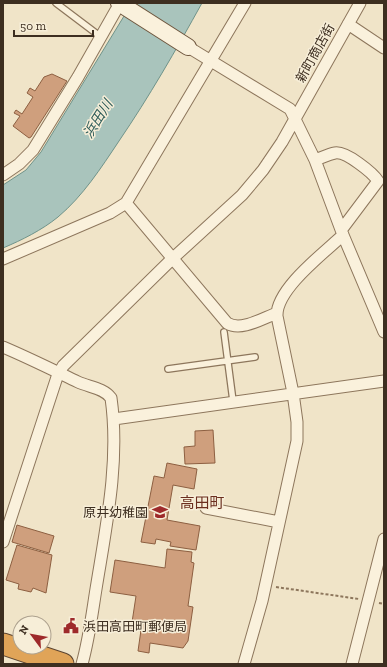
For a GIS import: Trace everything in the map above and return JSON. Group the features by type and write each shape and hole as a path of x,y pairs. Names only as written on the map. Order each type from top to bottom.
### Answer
{"highway":[{"path":"3,644 35,660 63,664"}],"street":[{"path":"3,259 110,213 126,203 212,61 245,3"},
{"name":"新町商店街","path":"59,372 69,359 172,259 242,195 263,170 295,118 360,3"},
{"path":"3,175 33,150 120,4 188,48 290,109 315,160 342,232 384,332"},
{"path":"348,24 384,48"},
{"path":"244,664 265,585 297,441 297,422 293,393 277,313 277,305 286,290 342,232 381,180 342,153 336,153 315,160"},
{"path":"126,203 172,259 232,326 242,326 277,313"},
{"path":"3,347 59,372 79,383 109,395 114,419 111,484 99,571 82,664"},
{"path":"3,542 7,519 59,372"},
{"path":"114,419 233,401 384,381"},
{"path":"206,508 279,522"},
{"path":"352,664 384,539"}],"lane":[{"path":"56,3 101,37"},
{"path":"224,332 233,401"},
{"path":"168,369 255,357"}],"path":[{"path":"265,585 384,604"}],"water":[{"name":"浜田川","path":"132,3 202,3 141,107 84,191 52,222 17,242 3,248 3,185 26,170 41,152"}],"building":[{"path":"52,74 67,81 29,138 13,126 20,116 14,113 16,110 22,114 33,97 27,93 30,88 35,91 44,77"},
{"path":"213,430 215,463 185,464 184,447 195,446 195,431"},
{"path":"167,463 197,469 194,489 173,485 167,520 200,526 196,550 170,546 171,542 156,539 155,544 141,542 154,476 164,478"},
{"path":"17,525 54,536 49,553 12,542"},
{"path":"17,545 52,555 46,593 33,588 31,592 18,589 19,584 6,580"},
{"path":"167,549 192,552 191,562 194,563 188,606 193,607 188,641 183,648 150,643 149,653 138,651 141,630 131,629 136,596 110,592 115,560 165,568"}],"place":[{"name":"原井幼稚園","path":"160,512"},
{"name":"浜田高田町郵便局","path":"71,626"}],"district":[{"name":"高田町","path":"202,503"}]}
